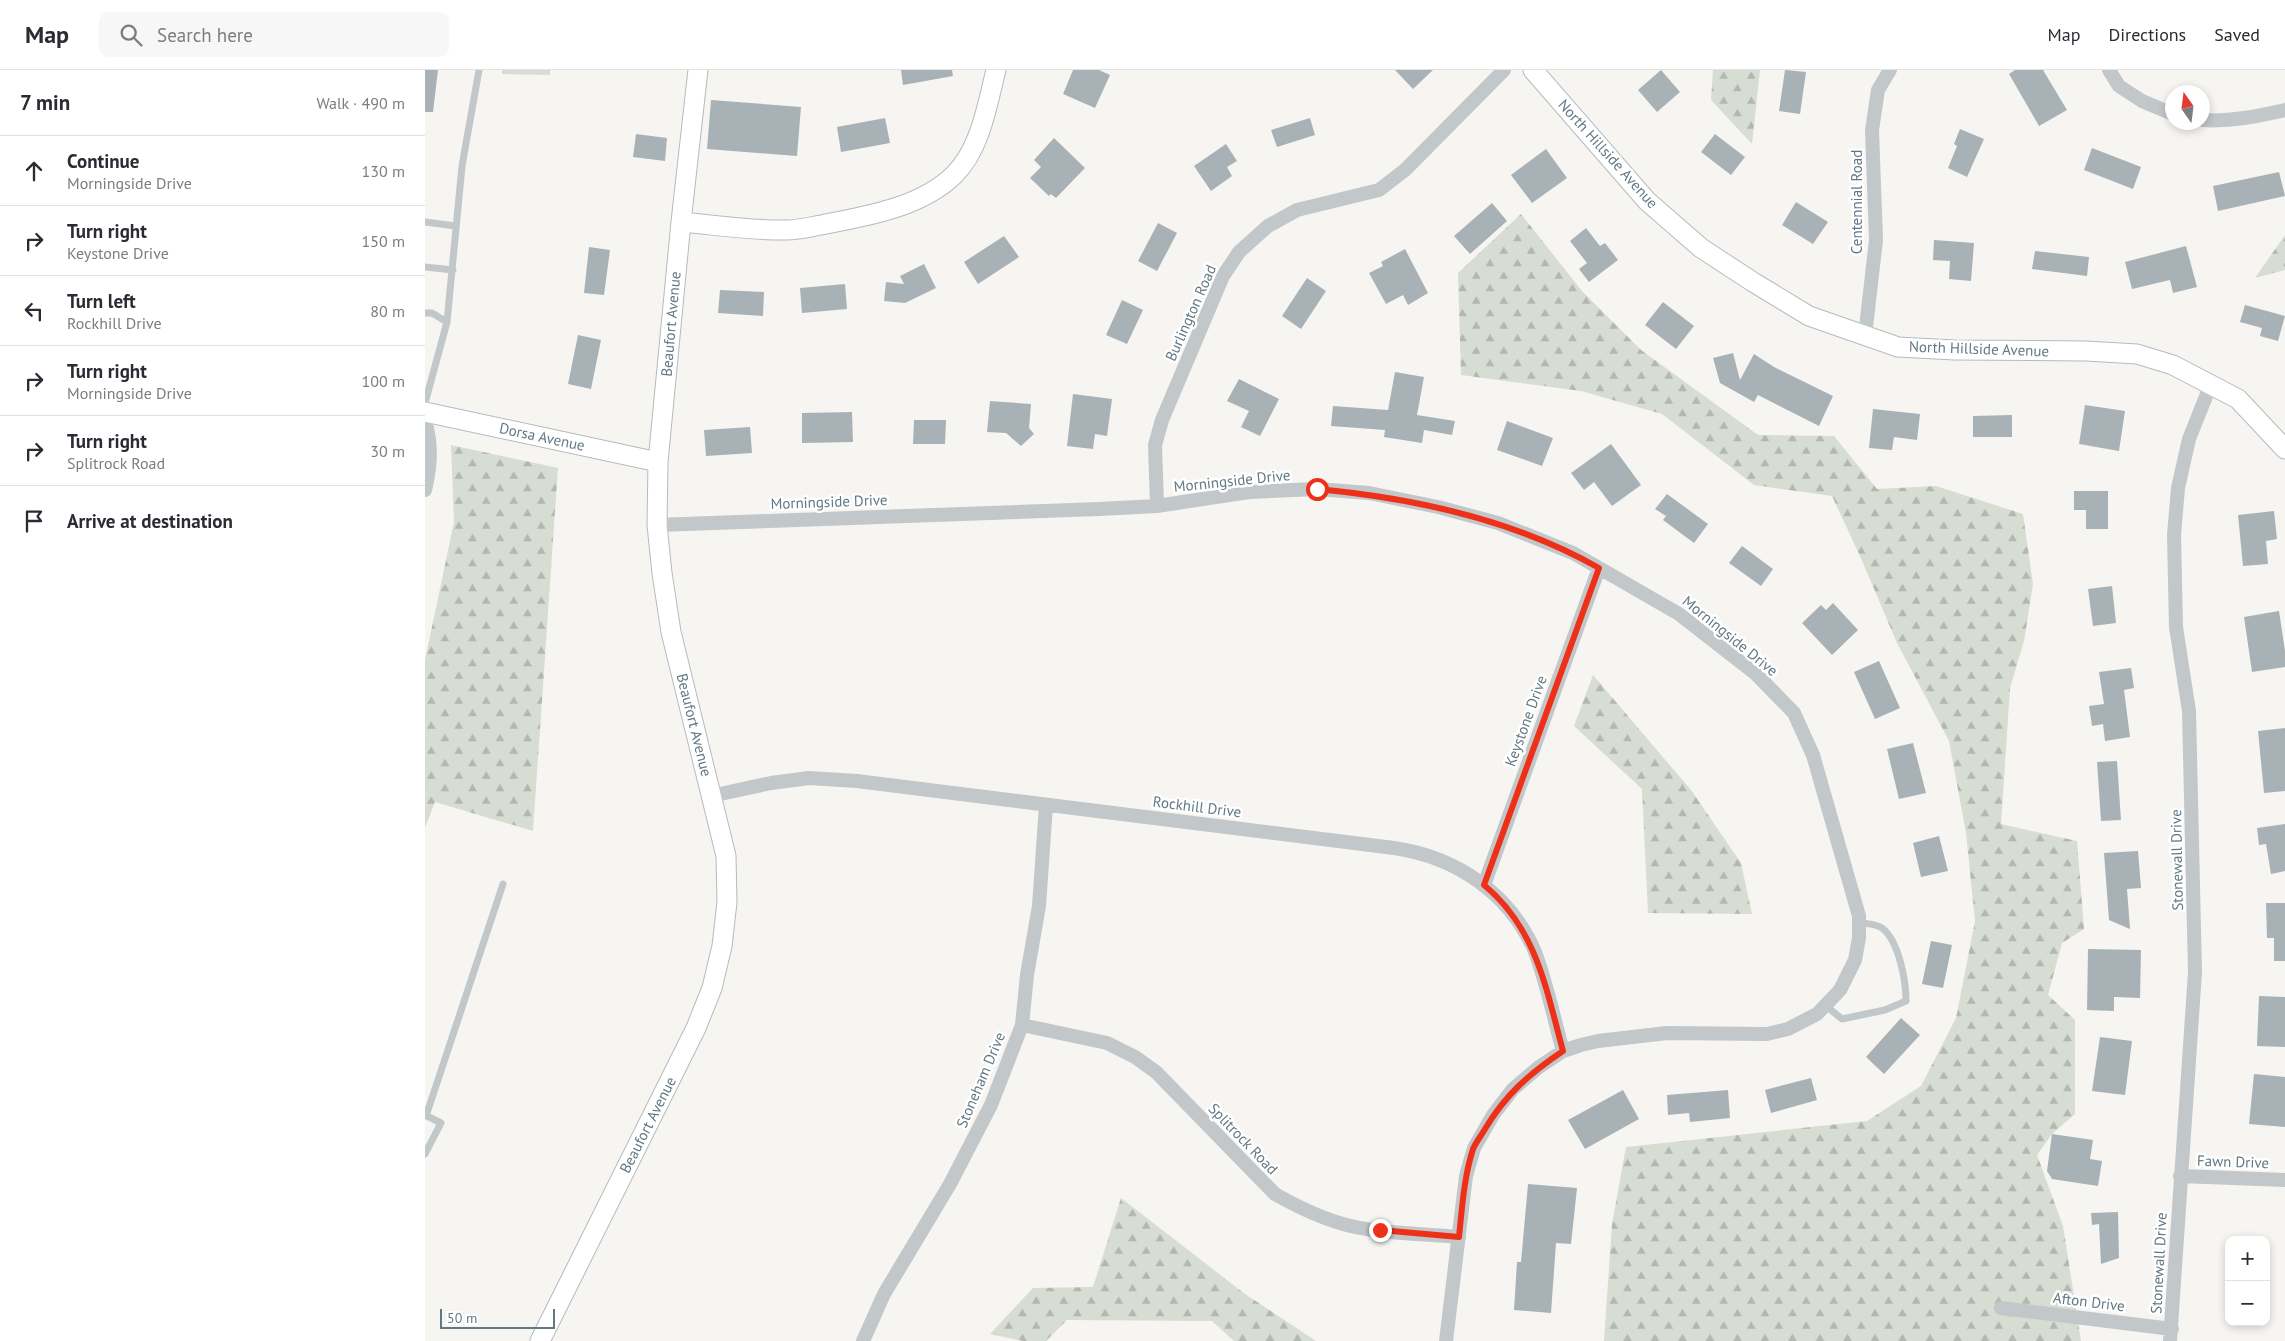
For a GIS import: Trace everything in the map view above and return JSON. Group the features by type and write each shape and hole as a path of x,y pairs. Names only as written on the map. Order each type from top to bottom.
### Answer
{"street":[{"name":"Beaufort Avenue","path":"540,1341 696,1028 712,988 722,946 727,902 726,856 671,632 657,524 658,462 698,70"},
{"path":"681,222 788,230 855,218 909,203 933,191 955,174 969,154 982,124 996,70"},
{"name":"Burlington Road","path":"1157,506 1155,445 1162,420 1223,276 1239,252 1268,226 1297,210 1379,190 1405,170 1504,70"},
{"name":"North Hillside Avenue","path":"1533,70 1647,201 1701,248 1809,316 1898,346 1955,350 2086,351 2137,354 2173,366 2237,399 2285,449"},
{"name":"Centennial Road","path":"1865,336 1876,240 1872,130 1878,90 1890,70"},
{"path":"2109,70 2119,86 2142,101 2165,111"},
{"path":"2210,121 2258,116 2285,110"},
{"name":"Stonewall Drive","path":"2171,1335 2180,1176 2195,972 2189,711 2176,627 2174,535 2178,488 2189,439 2211,384"},
{"name":"Dorsa Avenue","path":"425,412 658,462"},
{"path":"425,420 430,438 431,465 425,490"},
{"name":"Morningside Drive","path":"657,524 1099,510 1157,506 1249,492 1317,489 1369,494 1438,507 1497,524 1573,554 1679,614 1756,674 1794,713 1813,755 1857,905 1859,938 1851,970 1841,990 1826,1006 1799,1025 1767,1034 1667,1033 1598,1041 1563,1051 1513,1089 1493,1115 1474,1148 1466,1176 1446,1341"},
{"name":"Keystone Drive","path":"1484,885 1599,568"},
{"name":"Rockhill Drive","path":"711,796 771,783 809,778 857,781 1412,850 1447,862 1484,885 1516,919 1534,951 1563,1051"},
{"name":"Stoneham Drive","path":"863,1341 884,1294 950,1184 991,1105 1022,1025 1027,975 1039,906 1046,805"},
{"name":"Splitrock Road","path":"1022,1025 1107,1043 1135,1057 1156,1072 1275,1194 1298,1206 1331,1220 1366,1229 1459,1237"},
{"name":"Fawn Drive","path":"2180,1176 2285,1180"},
{"name":"Afton Drive","path":"2001,1308 2171,1335"}],"lane":[{"path":"425,403 447,322 463,166 479,70"},
{"path":"425,222 456,226"},
{"path":"425,267 453,270"},
{"path":"425,313 432,314 447,322"},
{"path":"425,1154 441,1123 426,1116 503,884"},
{"path":"1826,1006 1842,1019 1885,1010 1906,1001 1906,987 1893,941 1881,927 1859,922"}],"green space":[{"path":"502,70 550,70 550,75 502,74"},
{"path":"1713,70 1760,70 1752,144 1711,100"},
{"path":"1521,214 1582,291 1641,350 1758,435 1834,436 1877,489 1936,486 2023,514 2033,584 2024,641 2010,688 2001,824 2077,841 2084,929 2062,943 2048,995 2075,1020 2075,1114 2052,1134 2037,1155 2063,1226 2081,1341 1604,1341 1612,1224 1626,1147 1867,1121 1921,1086 1956,1018 1975,921 1966,833 1949,741 1897,643 1832,496 1754,485 1662,414 1581,391 1461,375 1458,273"},
{"path":"2285,235 2285,270 2255,278"},
{"path":"451,445 558,468 533,831 435,802 425,828 425,660 454,522"},
{"path":"1593,675 1691,790 1741,863 1752,914 1648,913 1642,789 1574,726"},
{"path":"1121,1198 1245,1294 1316,1341 1234,1341 1212,1321 1067,1320 1046,1341 1023,1341 990,1334 1033,1288 1093,1287"}],"building":[{"path":"425,70 438,70 433,112 425,112"},
{"path":"901,70 952,70 953,76 903,85"},
{"path":"1073,70 1099,70 1110,75 1095,108 1063,94"},
{"path":"1395,70 1433,70 1413,89"},
{"path":"1661,70 1680,92 1657,112 1638,90"},
{"path":"1785,70 1806,72 1800,114 1779,111"},
{"path":"2015,70 2043,70 2067,110 2039,126 2009,74"},
{"path":"711,100 801,107 797,156 707,149"},
{"path":"885,118 890,143 841,152 837,127"},
{"path":"1310,118 1315,135 1277,147 1271,130"},
{"path":"1960,129 1984,139 1967,177 1948,168 1957,146 1954,144"},
{"path":"636,134 667,138 665,161 633,157"},
{"path":"1715,134 1745,157 1731,175 1701,152"},
{"path":"1054,138 1085,168 1056,198 1051,194 1049,196 1030,178 1041,167 1034,160"},
{"path":"1226,144 1237,161 1227,167 1232,176 1211,191 1194,166"},
{"path":"2092,148 2141,167 2133,189 2084,170"},
{"path":"1546,149 1567,178 1532,203 1511,175"},
{"path":"2279,172 2285,196 2218,211 2213,186"},
{"path":"1796,202 1828,222 1813,244 1782,225"},
{"path":"1492,203 1507,221 1470,254 1454,236"},
{"path":"1158,223 1177,233 1157,271 1138,261"},
{"path":"1586,228 1600,246 1605,243 1618,260 1589,282 1579,269 1587,263 1570,241"},
{"path":"1004,236 1019,257 978,284 964,262"},
{"path":"1934,240 1974,243 1971,281 1949,279 1950,261 1933,260"},
{"path":"2186,246 2197,287 2173,293 2170,280 2132,289 2125,262"},
{"path":"589,247 610,250 604,295 584,293"},
{"path":"1405,249 1428,293 1408,305 1403,295 1386,304 1369,273 1383,266 1381,262"},
{"path":"2035,251 2089,257 2087,276 2032,269"},
{"path":"924,264 936,288 905,303 884,301 886,282 904,284 900,276"},
{"path":"1307,278 1326,291 1301,329 1282,316"},
{"path":"845,284 847,309 802,313 800,288"},
{"path":"720,290 764,292 763,316 718,313"},
{"path":"1122,300 1143,310 1127,344 1106,335"},
{"path":"1663,302 1694,326 1676,349 1645,325"},
{"path":"2245,305 2285,316 2278,341 2260,336 2262,328 2240,322"},
{"path":"578,335 601,340 591,389 568,384"},
{"path":"1733,353 1740,380 1754,354 1774,367 1833,396 1819,426 1758,395 1754,402 1720,383 1713,358"},
{"path":"1395,372 1424,377 1417,415 1455,421 1452,435 1424,430 1422,443 1384,437 1385,430 1331,426 1333,406 1388,410"},
{"path":"1239,379 1279,399 1260,436 1241,427 1249,411 1227,401"},
{"path":"1073,394 1112,399 1107,436 1095,434 1093,449 1067,446"},
{"path":"990,401 1031,404 1029,428 1034,434 1021,446 1006,433 987,432"},
{"path":"2085,405 2125,411 2119,451 2079,444"},
{"path":"1873,409 1920,414 1917,440 1894,437 1892,450 1869,448"},
{"path":"852,412 853,442 802,443 802,413"},
{"path":"2012,415 2012,437 1973,437 1973,416"},
{"path":"914,420 946,420 945,444 913,444"},
{"path":"1507,421 1553,438 1542,466 1497,450"},
{"path":"750,427 752,453 706,456 704,430"},
{"path":"1611,444 1641,485 1612,506 1594,482 1584,490 1571,473"},
{"path":"2074,491 2108,491 2108,529 2086,529 2086,510 2074,510"},
{"path":"1667,494 1708,524 1694,543 1663,520 1666,516 1655,509"},
{"path":"2274,511 2277,539 2266,541 2268,564 2243,566 2238,515"},
{"path":"1742,546 1773,569 1761,586 1729,563"},
{"path":"2112,586 2116,623 2093,626 2088,589"},
{"path":"1833,603 1858,630 1832,655 1802,623 1821,605 1826,610"},
{"path":"2279,611 2285,651 2285,667 2252,672 2244,617"},
{"path":"1879,661 1900,708 1875,719 1854,672"},
{"path":"2131,668 2134,688 2124,690 2130,737 2105,741 2103,724 2092,726 2089,706 2104,704 2099,672"},
{"path":"2285,728 2285,791 2264,793 2258,731"},
{"path":"1913,743 1926,793 1899,799 1887,749"},
{"path":"2117,761 2121,820 2101,821 2097,762"},
{"path":"2285,824 2285,871 2271,874 2266,844 2259,845 2257,828"},
{"path":"1939,836 1948,871 1921,877 1913,843"},
{"path":"2138,851 2141,888 2127,889 2130,929 2109,920 2104,853"},
{"path":"2266,903 2285,903 2285,961 2274,961 2274,938 2267,938"},
{"path":"1931,941 1952,945 1943,988 1922,984"},
{"path":"2088,949 2141,950 2140,998 2114,997 2114,1011 2087,1010"},
{"path":"2259,996 2285,997 2285,1047 2257,1046"},
{"path":"1901,1018 1920,1035 1884,1074 1866,1057"},
{"path":"2100,1037 2132,1041 2125,1095 2092,1091"},
{"path":"2254,1074 2285,1077 2285,1127 2249,1124"},
{"path":"1811,1078 1817,1100 1771,1113 1765,1090"},
{"path":"1623,1090 1639,1119 1585,1149 1568,1120"},
{"path":"1728,1090 1730,1118 1690,1122 1689,1113 1668,1115 1667,1095"},
{"path":"2052,1134 2093,1140 2090,1159 2102,1161 2098,1186 2052,1179 2047,1171"},
{"path":"1528,1184 1577,1188 1571,1244 1556,1243 1551,1313 1514,1310 1517,1262 1521,1262"},
{"path":"2118,1212 2119,1258 2101,1264 2099,1224 2092,1225 2091,1213"}],"route":[{"path":"1317,489 1369,494 1438,507 1497,524 1573,554 1599,568 1484,885 1505,905 1516,919 1534,951 1563,1051 1513,1089 1493,1115 1474,1148 1466,1176 1459,1237 1380,1230"}]}
